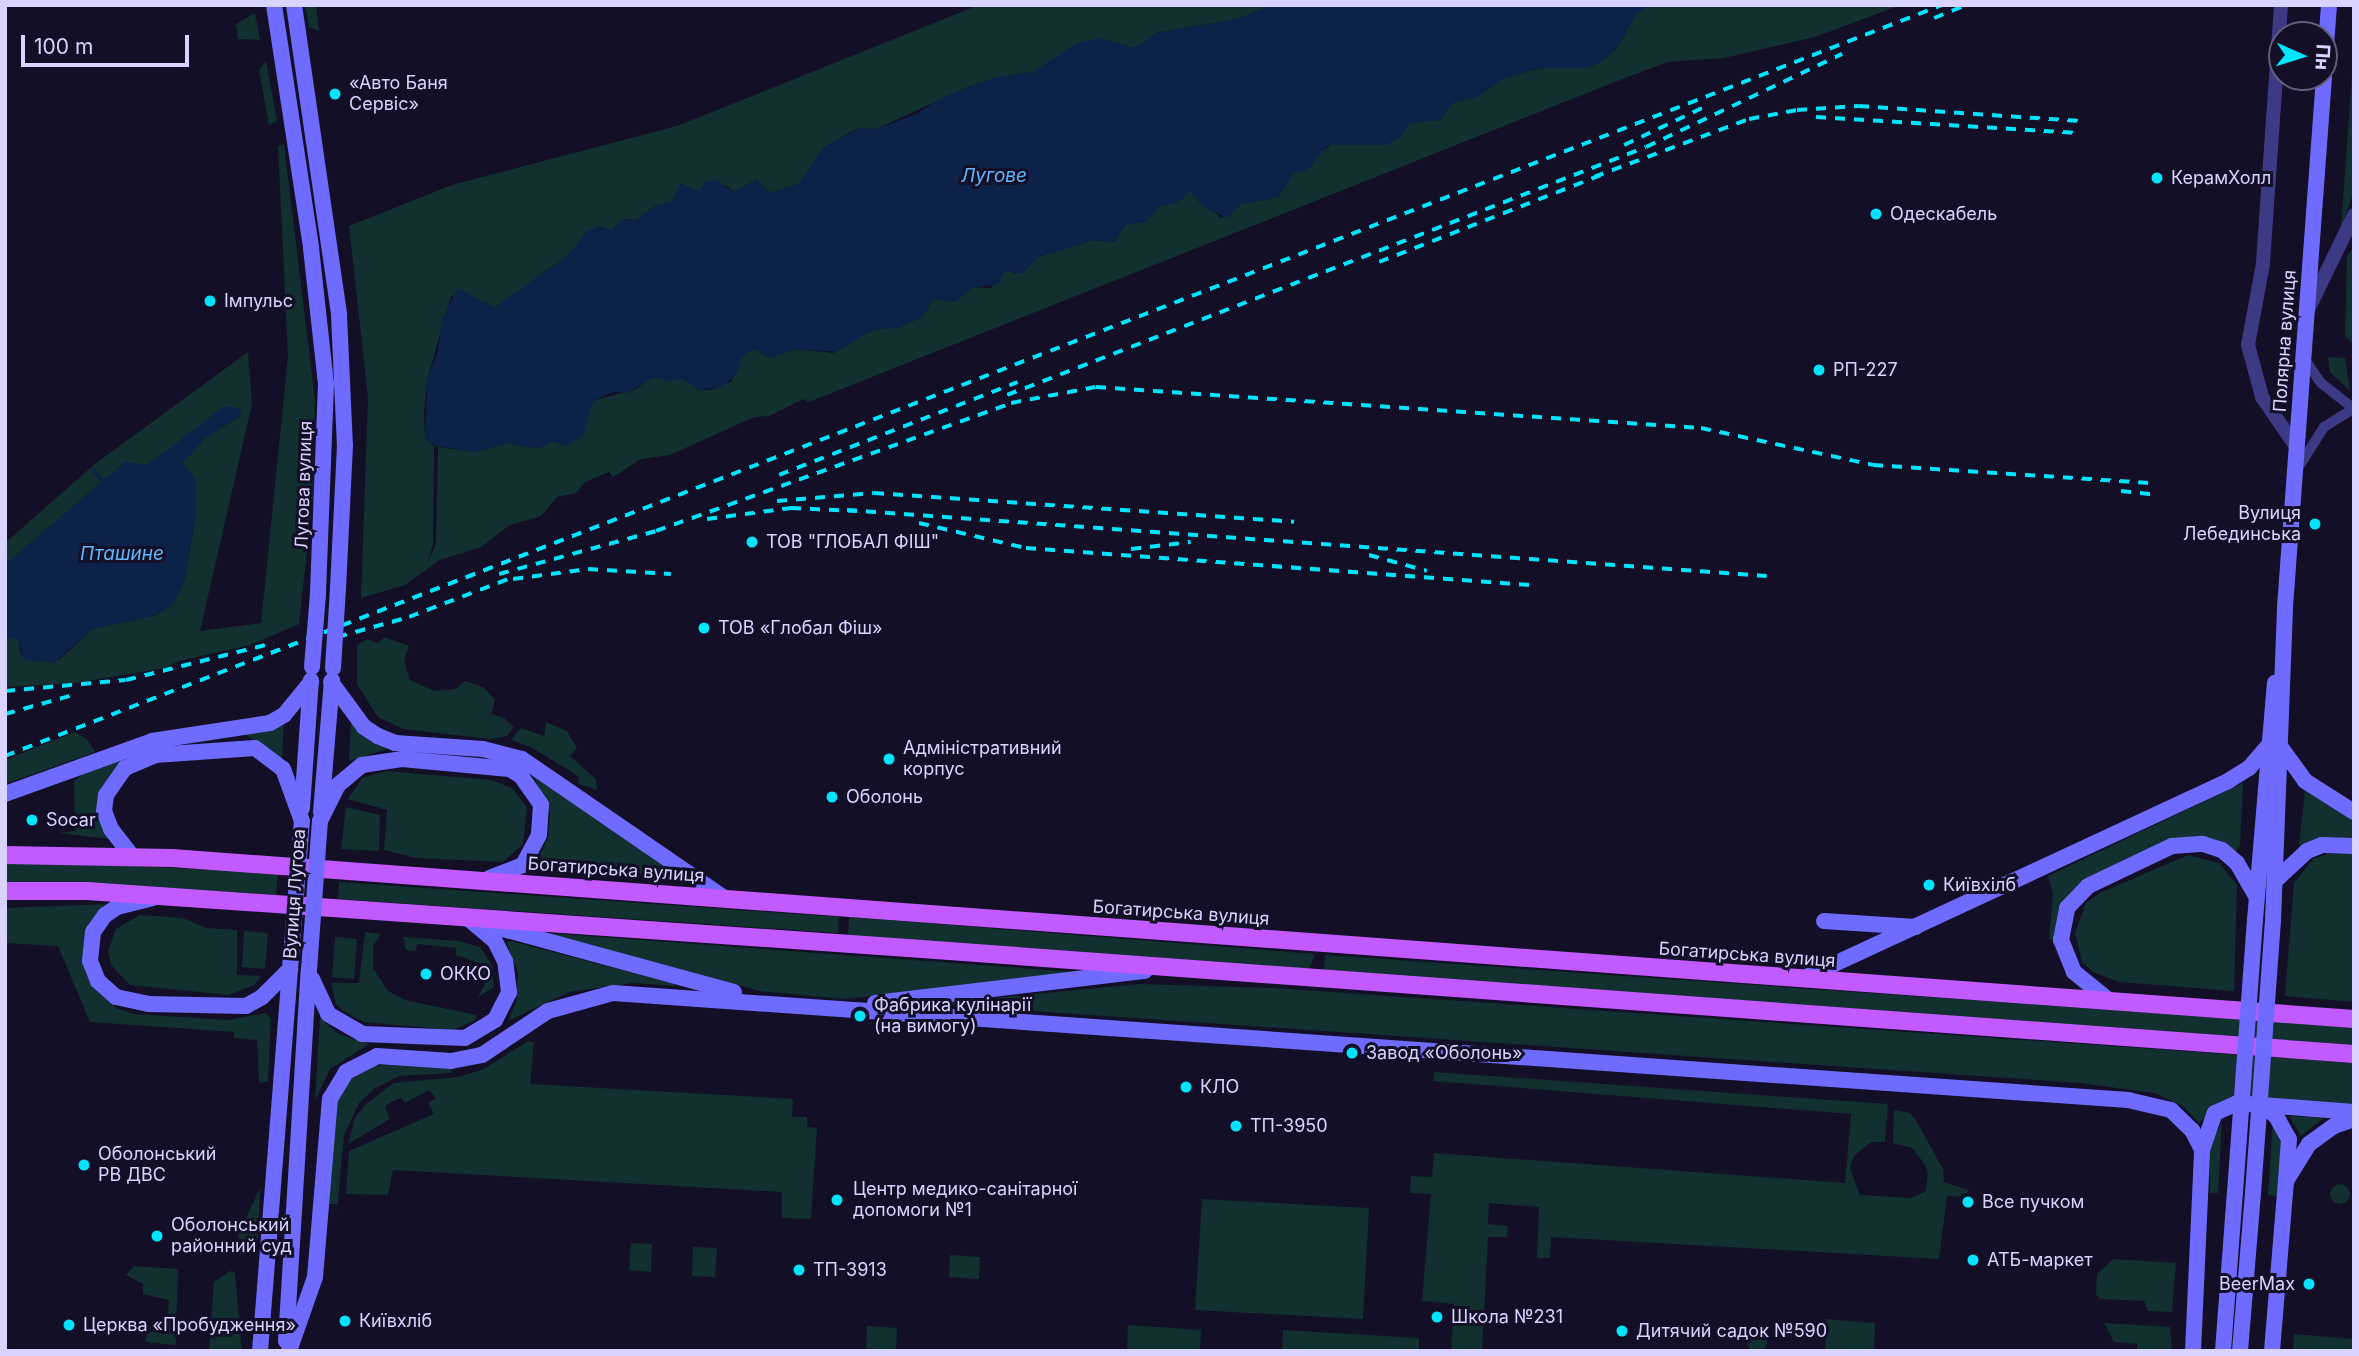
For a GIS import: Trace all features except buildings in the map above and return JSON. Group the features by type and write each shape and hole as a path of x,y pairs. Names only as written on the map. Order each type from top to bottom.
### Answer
{"main road":[{"name":"Лугова вулиця","path":"260,1351 318,594 326,384 312,248 274,5"},
{"path":"294,5 340,329 345,445 338,588 320,821"},
{"name":"Полярна вулиця","path":"2222,1351 2257,897 2275,748 2323,91"},
{"path":"5,794 152,741 270,723 284,715 312,674"},
{"path":"332,675 365,727 378,736 395,743 483,749 522,759 726,899"},
{"path":"132,856 111,829 104,811 106,794 125,768 155,755 255,748 283,769 302,821"},
{"path":"1798,981 2228,781 2275,748 2305,781 2354,812"},
{"name":"Полярна вулиця","path":"2240,1351 2276,880 2275,748"},
{"path":"320,821 338,785 362,765 402,759 510,769 521,776 541,805 539,835 523,865 503,876 477,880"},
{"name":"Вулиця Лугова","path":"287,1351 320,821"},
{"path":"2111,1002 2074,972 2060,940 2067,908 2088,886 2172,846 2203,844 2222,850 2237,863 2257,897"},
{"path":"2276,880 2292,861 2315,848 2354,846"},
{"name":"Богатирська вулиця","path":"5,855 132,856 477,880 1798,981 2354,1019"},
{"path":"5,891 157,897 2354,1054"},
{"path":"157,897 117,907 105,915 93,932 90,961 98,981 116,997 148,1004 246,1006 262,997 290,969"},
{"path":"309,970 328,1014 362,1034 465,1038 495,1020 509,992 505,961 495,941 469,919"},
{"path":"469,919 768,1002"},
{"path":"1824,921 1918,927"},
{"path":"838,1007 1160,969"},
{"path":"287,1351 315,1277 330,1099 354,1065 377,1056 451,1061 482,1055 548,1011 592,995 640,993 2128,1100 2171,1110 2192,1130 2202,1150"},
{"path":"2262,1105 2285,1126 2289,1139 2272,1351"},
{"path":"2193,1351 2202,1150 2209,1124 2225,1106 2262,1105 2354,1112"},
{"path":"2287,1181 2309,1144 2334,1126 2354,1119"}],"street":[{"path":"2281,5 2262,275 2248,345 2262,397 2297,448"},
{"path":"2307,312 2354,215"},
{"path":"2295,474 2324,427 2353,408 2321,383 2303,357"}],"green space":[{"path":"305,5 316,5 319,31 309,27"},
{"path":"979,5 1273,5 1237,19 1156,33 1135,48 1099,38 1033,72 970,86 876,129 858,128 823,148 799,184 771,193 756,180 734,192 728,186 696,191 681,184 672,202 655,206 636,220 624,219 612,230 600,227 586,232 570,254 494,308 485,302 451,296 428,376 424,413 425,438 434,446 433,544 427,564 436,544 438,447 477,452 505,443 539,448 553,441 565,446 593,401 636,389 652,377 683,379 699,390 711,390 731,382 742,357 754,349 769,357 797,349 833,353 873,330 900,327 922,317 933,299 955,302 973,287 991,288 1006,270 1015,273 1040,256 1094,240 1115,242 1125,225 1147,221 1158,207 1178,202 1190,191 1221,218 1241,204 1278,197 1294,173 1311,166 1318,154 1335,142 1388,144 1410,123 1439,120 1455,101 1477,97 1504,78 1541,68 1586,68 1599,63 1617,48 1636,14 1650,5 1901,5 1815,37 1724,58 1668,62 1630,76 809,402 803,399 769,416 754,417 670,455 641,459 613,477 609,472 585,482 576,493 557,497 541,516 510,525 481,547 440,560 405,585 361,598 368,398 349,226 452,185 677,126"},
{"path":"255,13 260,40 238,39 236,24"},
{"path":"2354,45 2354,191 2341,228"},
{"path":"266,61 277,121 269,125 259,70"},
{"path":"284,144 315,400 313,496 299,624 250,645 179,661 165,668 75,683 5,687 6,636 18,640 21,654 59,660 92,629 157,615 174,603 184,581 196,517 196,480 182,463 204,439 241,415 239,408 213,417 147,465 125,462 5,565 5,543 95,464 248,352 252,404 200,631 261,623 288,357 278,146"},
{"path":"2354,246 2352,342 2345,337 2347,256"},
{"path":"2328,357 2345,358 2350,391 2330,372"},
{"path":"384,637 409,646 404,661 410,680 434,691 455,689 465,681 483,687 495,700 491,714 504,718 514,727 507,736 490,739 403,729 378,717 357,684 357,645 368,639 378,643"},
{"path":"284,720 282,760 245,734"},
{"path":"351,721 388,747 387,749 349,761"},
{"path":"546,722 567,731 577,748 570,756 596,779 597,790 579,784 578,776 531,747 511,740 521,728 544,736"},
{"path":"75,732 88,740 95,752 5,784 5,760"},
{"path":"122,758 100,792 110,839 57,833 75,831 74,781 89,770"},
{"path":"387,771 491,780 512,788 527,807 523,844 503,862 416,858 384,850 387,810 348,799 362,778"},
{"path":"532,773 679,877 534,866 548,838 550,812"},
{"path":"2243,783 2240,846 2235,852 2197,837 2171,840 2075,888 2065,899 2054,939 2049,940 2053,894 2048,876"},
{"path":"2305,790 2354,821 2354,839 2332,837 2299,845"},
{"path":"346,807 380,815 379,851 341,849"},
{"path":"2327,854 2354,854 2354,1002 2285,996 2294,883 2313,859"},
{"path":"2188,855 2219,863 2237,885 2234,991 2119,982 2093,972 2082,962 2075,933 2086,903 2100,893"},
{"path":"69,863 278,873 276,895 69,882 5,883 5,864"},
{"path":"339,882 839,917 838,933 338,899"},
{"path":"108,904 90,923 92,983 99,993 116,1008 134,1014 227,1020 266,1013 271,1019 268,1081 259,1083 257,1040 234,1038 234,1032 90,1022 58,946 5,943 5,908"},
{"path":"140,915 183,918 206,928 237,930 237,975 261,976 254,985 228,995 130,985 111,965 108,951 116,929"},
{"path":"849,917 1315,954 1309,970 848,936"},
{"path":"244,931 268,933 265,969 242,967"},
{"path":"365,932 381,934 373,946 373,968 388,991 405,1000 476,1015 476,1020 453,1030 364,1022 343,1011 336,1004 331,983 359,983"},
{"path":"547,933 1088,973 843,999 760,991"},
{"path":"335,937 357,939 354,979 332,977"},
{"path":"403,937 458,941 480,947 492,965 494,987 478,997 485,984 481,964 456,955 456,948 417,944 416,951 406,950"},
{"path":"511,941 674,986 633,983 569,992 508,1021 516,1002 518,973 506,942"},
{"path":"1325,955 2354,1027 2354,1045 1324,970"},
{"path":"1140,984 1275,988 2354,1063 2354,1106 2236,1098 2219,1103 2199,1123 2183,1106 2154,1093 2080,1083 930,1004"},
{"path":"320,1018 338,1034 369,1044 330,1069 315,1100"},
{"path":"528,1041 534,1042 530,1084 793,1099 792,1117 807,1117 807,1127 817,1128 811,1219 782,1218 782,1192 393,1170 388,1195 346,1194 349,1151 434,1114 428,1103 436,1098 429,1090 405,1103 401,1098 391,1102 385,1106 390,1119 348,1144 355,1118 366,1104 394,1083 458,1077 484,1069"},
{"path":"369,1066 451,1069 451,1073 399,1076 374,1089 359,1103 344,1135 337,1211 337,1204 328,1204 335,1101 350,1077"},
{"path":"1434,1072 1888,1104 1885,1142 1871,1142 1854,1156 1850,1168 1860,1195 1911,1198 1926,1191 1928,1174 1924,1163 1912,1148 1893,1143 1894,1110 1910,1113 1943,1169 1944,1182 1968,1190 1969,1197 1947,1196 1939,1259 1551,1237 1550,1258 1537,1258 1539,1207 1489,1203 1488,1224 1508,1226 1507,1237 1488,1237 1482,1351 1451,1351 1454,1304 1422,1301 1431,1194 1410,1193 1411,1176 1432,1177 1434,1153 1845,1183 1851,1114 1433,1081"},
{"path":"2289,1116 2324,1118 2301,1136"},
{"path":"2273,1121 2285,1137 2277,1196 2268,1195"},
{"path":"2222,1122 2218,1193 2210,1193 2209,1148"},
{"path":"2336,1184 2344,1184 2350,1194 2344,1204 2336,1204 2330,1198 2330,1190"},
{"path":"260,1188 258,1241 246,1252 240,1247 238,1235"},
{"path":"1202,1199 1369,1208 1363,1319 1195,1310"},
{"path":"631,1243 652,1244 651,1272 629,1270"},
{"path":"693,1247 717,1248 715,1277 692,1276"},
{"path":"950,1255 980,1257 979,1279 949,1277"},
{"path":"2113,1259 2176,1263 2172,1312 2148,1311 2144,1301 2100,1299 2096,1294 2097,1274"},
{"path":"134,1266 178,1269 176,1345 145,1342 148,1332 167,1332 169,1300 143,1294 143,1284 126,1275"},
{"path":"230,1271 235,1273 242,1351 209,1351 214,1282"},
{"path":"1826,1319 1875,1323 1874,1351 1825,1351"},
{"path":"2104,1323 2170,1327 2172,1351 2137,1351 2137,1344 2114,1342"},
{"path":"1128,1325 1201,1330 1200,1351 1127,1351"},
{"path":"867,1326 897,1328 896,1350 866,1348"},
{"path":"1283,1330 1419,1338 1419,1351 1282,1351"},
{"path":"1757,1332 1764,1335 1767,1342 1764,1349 1757,1352 1750,1349 1747,1342 1750,1335"},
{"path":"2294,1334 2354,1339 2354,1350 2293,1351"}],"water":[{"name":"Лугове","path":"1273,5 1650,5 1636,14 1617,48 1599,63 1586,68 1541,68 1504,78 1477,97 1455,101 1439,120 1410,123 1399,138 1385,145 1328,145 1307,170 1294,173 1278,197 1241,204 1227,218 1202,206 1190,191 1178,202 1158,207 1147,221 1125,225 1115,242 1094,240 1040,256 1022,274 1006,270 997,285 973,287 955,302 933,299 922,317 900,327 873,330 836,352 797,349 769,357 754,349 742,357 737,373 723,387 699,390 683,379 669,381 654,377 628,393 613,392 593,401 583,436 565,446 553,441 540,448 505,443 477,452 436,446 425,438 428,376 438,352 442,319 458,288 494,308 570,254 586,232 596,227 612,230 621,220 636,220 655,206 672,202 680,184 699,191 704,183 716,179 734,192 756,180 771,193 799,184 823,148 859,128 876,129 914,115 948,95 996,77 1033,72 1077,43 1099,38 1135,48 1156,33 1237,19"},
{"name":"Пташине","path":"225,406 239,408 241,415 204,439 182,463 196,480 196,517 184,581 174,603 157,615 92,629 54,663 24,660 18,640 5,637 5,565 125,462 147,465"}],"waterway":[{"path":"94,470 103,481"}],"railway":[{"path":"5,756 1942,5"},
{"path":"1934,18 1967,5"},
{"path":"1007,395 1646,147 1842,54"},
{"path":"1624,145 1706,106"},
{"path":"1594,177 1749,119 1797,110 1859,106 2080,121"},
{"path":"1816,117 2079,133"},
{"path":"1379,262 1604,174"},
{"path":"779,475 1017,382"},
{"path":"499,574 656,531 1011,403 1096,387 1701,428 1873,465 2153,483"},
{"path":"2121,491 2152,494"},
{"path":"777,501 874,493 1294,522"},
{"path":"707,519 791,508 857,511"},
{"path":"847,510 1767,576"},
{"path":"919,523 1026,548 1531,585"},
{"path":"1131,549 1191,542"},
{"path":"1369,555 1427,571"},
{"path":"513,579 588,569 671,574"},
{"path":"337,637 409,617 514,577"},
{"path":"5,691 126,680 273,643"},
{"path":"5,714 73,695"}],"place":[{"name":"«Авто Баня Сервіс»","path":"335,94"},
{"name":"КерамХолл","path":"2157,178"},
{"name":"Одескабель","path":"1876,214"},
{"name":"Імпульс","path":"210,301"},
{"name":"РП-227","path":"1819,370"},
{"name":"Вулиця Лебединська","path":"2315,524"},
{"name":"ТОВ \"ГЛОБАЛ ФІШ\"","path":"752,542"},
{"name":"ТОВ «Глобал Фіш»","path":"704,628"},
{"name":"Адміністративний корпус","path":"889,759"},
{"name":"Оболонь","path":"832,797"},
{"name":"Socar","path":"32,820"},
{"name":"Київхілб","path":"1929,885"},
{"name":"ОККО","path":"426,974"},
{"name":"Фабрика кулінарії (на вимогу)","path":"860,1016"},
{"name":"Завод «Оболонь»","path":"1352,1053"},
{"name":"КЛО","path":"1186,1087"},
{"name":"ТП-3950","path":"1236,1126"},
{"name":"Оболонський РВ ДВС","path":"84,1165"},
{"name":"Центр медико-санітарної допомоги №1","path":"837,1200"},
{"name":"Все пучком","path":"1968,1202"},
{"name":"Оболонський районний суд","path":"157,1236"},
{"name":"АТБ-маркет","path":"1973,1260"},
{"name":"ТП-3913","path":"799,1270"},
{"name":"BeerMax","path":"2309,1284"},
{"name":"Школа №231","path":"1437,1317"},
{"name":"Київхліб","path":"345,1321"},
{"name":"Церква «Пробудження»","path":"69,1325"},
{"name":"Дитячий садок №590","path":"1622,1331"}]}
